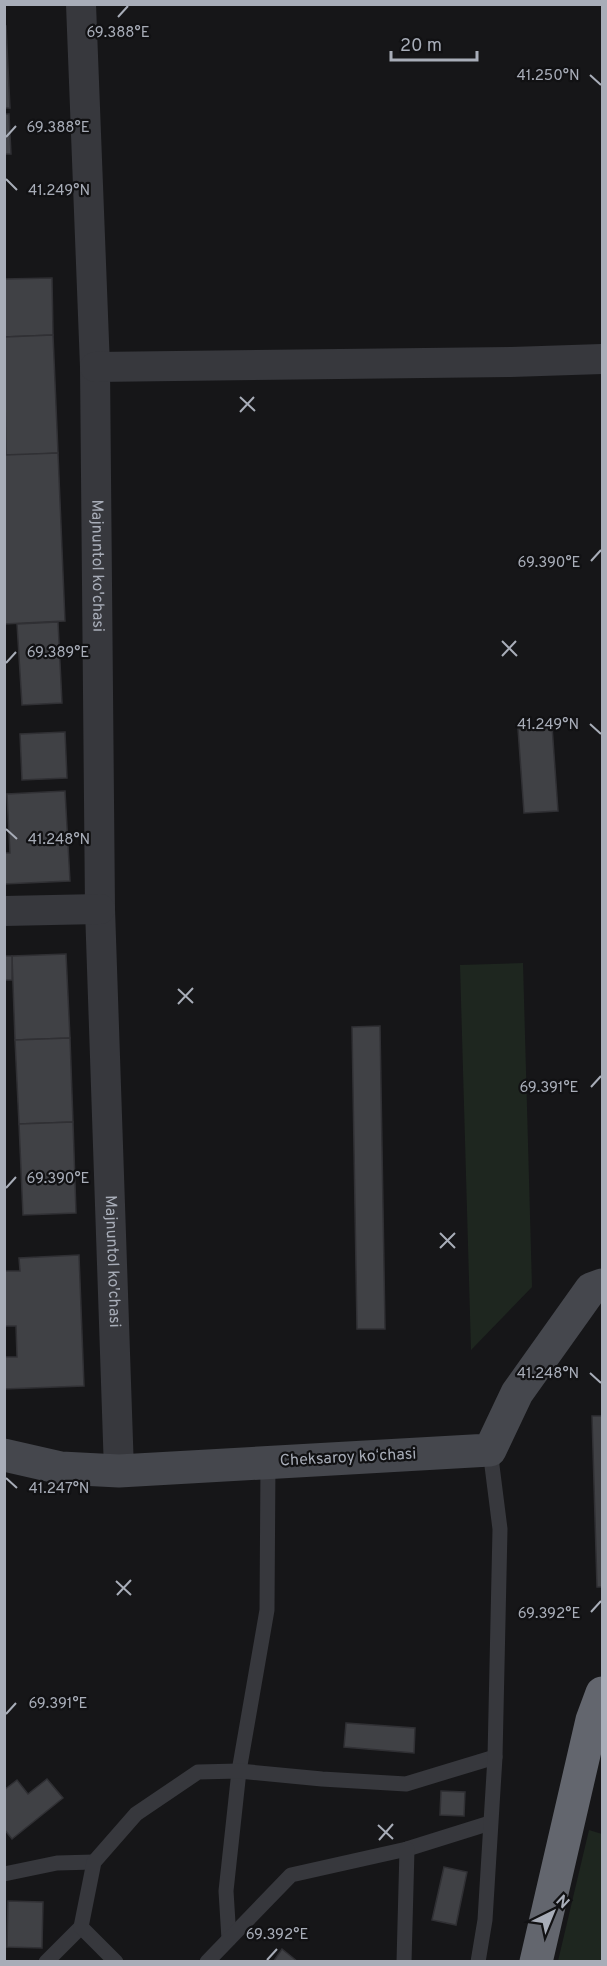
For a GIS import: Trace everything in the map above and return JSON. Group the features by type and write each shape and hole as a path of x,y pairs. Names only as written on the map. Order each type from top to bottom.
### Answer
{"highway":[{"path":"536,1962 592,1720 603,1693"}],"street":[{"name":"Majnuntol ko'chasi","path":"81,4 95,367 100,909 120,1471"},
{"path":"95,367 603,359"},
{"path":"4,911 100,909"},
{"path":"490,1450 517,1394 591,1289 603,1285"},
{"name":"Cheksaroy koʻchasi","path":"4,1455 61,1468 120,1471 490,1450"}],"lane":[{"path":"478,1962 485,1920 495,1757 500,1529 490,1450"},
{"path":"229,1939 226,1891 239,1771 267,1610 268,1462"},
{"path":"46,1962 81,1927 94,1862 136,1814 198,1772 239,1771 406,1784 495,1757"},
{"path":"207,1962 291,1875 407,1849 490,1823"},
{"path":"404,1962 407,1849"},
{"path":"4,1874 57,1863 94,1862"},
{"path":"81,1927 116,1962"}],"shaded area":[{"path":"523,963 532,1287 471,1350 460,965"},
{"path":"589,1830 602,1834 602,1961 558,1961"}],"building":[{"path":"4,26 6,26 10,108 4,108"},
{"path":"4,114 9,114 11,154 4,154"},
{"path":"52,278 53,335 4,337 4,279"},
{"path":"53,335 58,453 6,456 4,337"},
{"path":"58,453 65,621 4,624 4,455"},
{"path":"58,622 62,703 22,705 17,624"},
{"path":"552,726 558,811 524,813 518,729"},
{"path":"65,732 67,778 22,780 20,734"},
{"path":"65,791 70,881 4,884 4,853 10,853 7,794"},
{"path":"66,954 70,1038 15,1040 12,956"},
{"path":"4,956 12,956 12,980 4,980"},
{"path":"380,1026 385,1329 357,1329 352,1027"},
{"path":"70,1038 73,1122 19,1124 15,1040"},
{"path":"73,1122 76,1213 23,1215 19,1124"},
{"path":"79,1255 84,1386 4,1389 4,1357 17,1357 16,1326 4,1326 4,1271 20,1271 19,1258"},
{"path":"592,1416 602,1416 602,1587 597,1587"},
{"path":"346,1723 415,1728 414,1753 344,1747"},
{"path":"47,1779 63,1798 12,1839 4,1829 4,1790 17,1780 28,1794"},
{"path":"441,1791 465,1792 464,1816 440,1815"},
{"path":"444,1867 467,1872 456,1925 432,1920"},
{"path":"8,1901 43,1902 42,1948 7,1947"},
{"path":"282,1949 298,1962 273,1962"}]}
